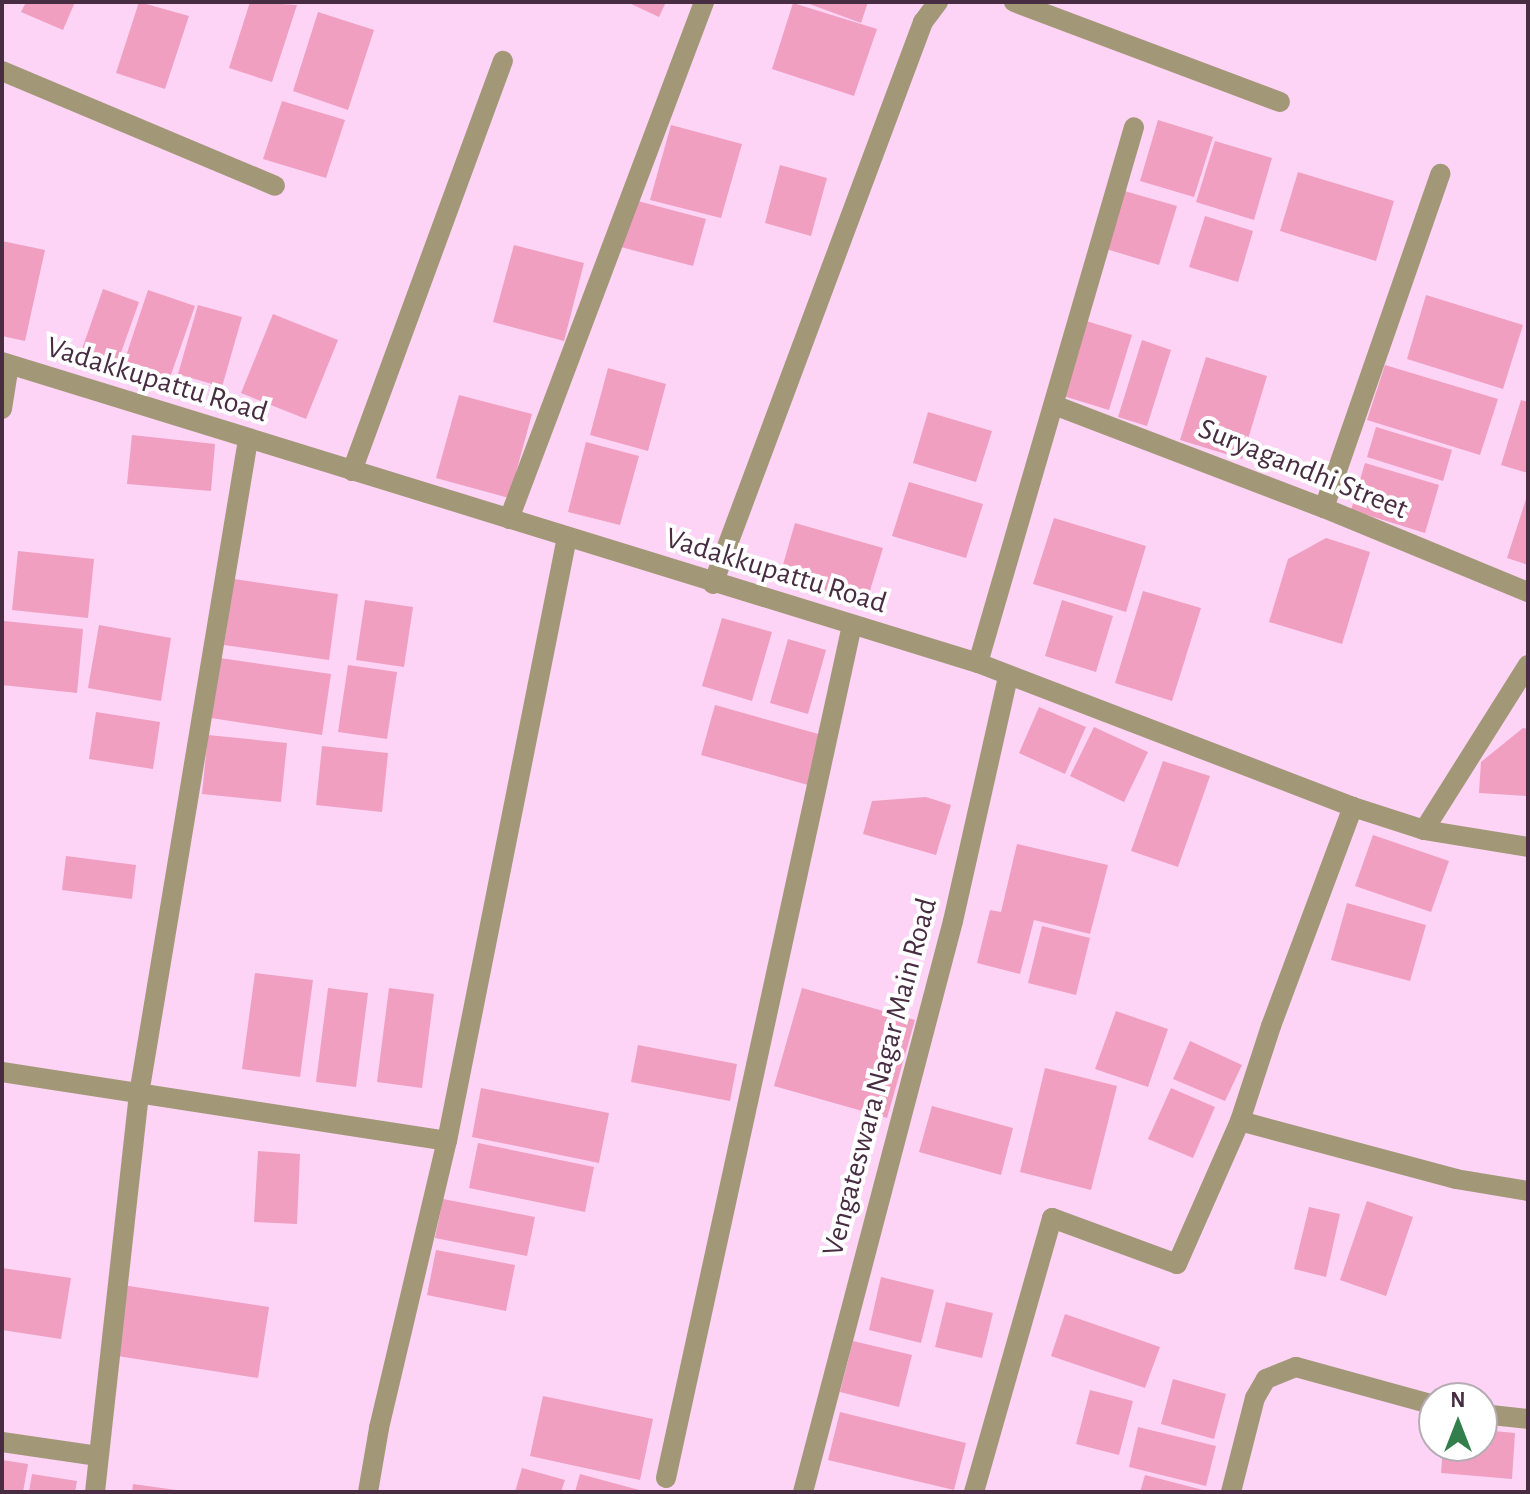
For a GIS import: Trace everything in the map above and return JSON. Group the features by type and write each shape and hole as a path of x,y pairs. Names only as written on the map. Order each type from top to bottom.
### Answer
{"street":[{"path":"509,519 704,2"},
{"path":"713,584 923,22 938,2"},
{"path":"1014,2 1036,6 1280,102"},
{"path":"352,471 503,61"},
{"path":"2,71 275,186"},
{"path":"978,663 1134,127"},
{"path":"1324,508 1440,174"},
{"path":"2,409 6,363"},
{"name":"Vadakkupattu Road","path":"6,363 713,584 978,663 1353,807 1424,830 1528,847"},
{"name":"Suryagandhi Street","path":"1054,405 1324,508 1528,592"},
{"path":"95,1492 139,1094 248,440"},
{"path":"368,1492 379,1428 447,1141 567,537"},
{"path":"666,1478 852,625"},
{"path":"1424,830 1528,665"},
{"name":"Vengateswara Nagar Main Road","path":"803,1492 953,921 1008,676"},
{"path":"974,1492 1052,1218 1177,1264 1240,1121 1271,1026 1353,807"},
{"path":"2,1072 447,1141"},
{"path":"1240,1121 1456,1179 1528,1191"},
{"path":"1231,1492 1255,1398 1266,1379 1296,1367 1418,1401"},
{"path":"1498,1416 1528,1419"},
{"path":"2,1442 98,1456"}],"building":[{"path":"26,2 75,2 63,30 21,12"},
{"path":"139,2 189,16 165,89 116,73"},
{"path":"250,2 297,5 272,82 229,68"},
{"path":"627,2 666,2 659,17"},
{"path":"804,2 868,2 861,23"},
{"path":"793,3 877,29 854,96 772,69"},
{"path":"318,12 374,30 348,110 293,91"},
{"path":"282,101 345,120 326,178 263,159"},
{"path":"1158,120 1213,137 1194,197 1140,181"},
{"path":"671,125 742,144 721,218 650,200"},
{"path":"1215,141 1272,158 1254,220 1196,202"},
{"path":"780,165 827,178 811,236 765,223"},
{"path":"1298,172 1394,201 1376,261 1280,231"},
{"path":"1121,190 1177,206 1159,265 1103,248"},
{"path":"630,199 706,219 693,266 617,246"},
{"path":"1205,216 1253,231 1238,282 1189,267"},
{"path":"2,241 45,250 25,341 2,336"},
{"path":"514,245 584,263 564,341 493,322"},
{"path":"103,289 139,302 118,361 82,349"},
{"path":"148,290 195,306 167,386 121,371"},
{"path":"1426,295 1523,325 1503,389 1407,359"},
{"path":"198,305 242,317 222,387 178,374"},
{"path":"273,314 338,340 306,419 241,393"},
{"path":"1083,320 1132,335 1109,410 1060,395"},
{"path":"1142,340 1171,350 1147,426 1118,417"},
{"path":"1206,357 1267,376 1242,459 1180,440"},
{"path":"1385,365 1498,399 1480,455 1367,420"},
{"path":"608,368 666,384 648,451 590,435"},
{"path":"459,395 532,414 509,498 436,478"},
{"path":"1521,400 1528,402 1528,473 1501,465"},
{"path":"928,412 992,431 976,482 913,463"},
{"path":"1376,427 1452,450 1443,481 1367,457"},
{"path":"132,435 215,444 211,491 127,484"},
{"path":"586,442 639,456 620,525 568,512"},
{"path":"1365,463 1439,485 1425,533 1351,510"},
{"path":"909,482 983,504 966,558 892,536"},
{"path":"1528,493 1528,565 1507,558"},
{"path":"1054,518 1146,546 1126,612 1033,584"},
{"path":"795,523 883,548 865,607 778,582"},
{"path":"1326,538 1370,552 1342,644 1269,622 1288,559"},
{"path":"18,551 94,559 88,618 12,610"},
{"path":"234,579 338,594 329,660 224,645"},
{"path":"1143,591 1201,608 1172,701 1115,683"},
{"path":"365,600 413,607 404,667 356,660"},
{"path":"1062,600 1113,616 1096,672 1045,656"},
{"path":"722,618 772,632 752,701 702,686"},
{"path":"4,621 83,629 77,693 2,685"},
{"path":"99,625 171,638 161,701 88,688"},
{"path":"788,639 826,650 808,714 770,703"},
{"path":"220,658 331,674 322,735 211,718"},
{"path":"348,665 397,672 387,739 338,732"},
{"path":"715,705 822,735 808,785 701,755"},
{"path":"1039,707 1086,727 1065,774 1019,753"},
{"path":"96,712 160,722 153,769 89,759"},
{"path":"1094,727 1148,752 1124,802 1070,776"},
{"path":"1523,728 1528,729 1528,796 1479,793 1481,762"},
{"path":"208,735 287,743 281,802 202,794"},
{"path":"322,746 388,753 382,812 316,805"},
{"path":"1163,761 1210,776 1178,867 1131,851"},
{"path":"926,797 951,805 936,855 863,834 872,801"},
{"path":"1373,835 1449,861 1431,912 1355,886"},
{"path":"1017,844 1108,865 1090,934 1034,920 1020,974 977,963 990,910 1001,912"},
{"path":"66,856 136,865 132,899 62,890"},
{"path":"1347,903 1426,925 1410,981 1331,960"},
{"path":"1042,926 1090,938 1076,995 1028,983"},
{"path":"255,973 313,980 300,1077 242,1069"},
{"path":"328,988 368,993 356,1087 316,1082"},
{"path":"389,988 434,994 422,1088 377,1082"},
{"path":"802,988 915,1020 887,1118 774,1086"},
{"path":"1116,1011 1168,1029 1148,1087 1095,1069"},
{"path":"1190,1041 1242,1065 1225,1101 1173,1079"},
{"path":"638,1045 737,1064 730,1101 631,1082"},
{"path":"1045,1068 1117,1086 1091,1190 1020,1172"},
{"path":"481,1088 609,1113 599,1163 472,1137"},
{"path":"1171,1088 1215,1107 1193,1158 1148,1139"},
{"path":"932,1106 1013,1128 1001,1175 919,1152"},
{"path":"478,1143 594,1167 585,1212 469,1188"},
{"path":"258,1151 300,1154 297,1224 254,1222"},
{"path":"443,1199 535,1217 527,1256 435,1238"},
{"path":"1367,1201 1413,1217 1386,1296 1340,1280"},
{"path":"1309,1207 1340,1214 1326,1277 1294,1269"},
{"path":"436,1250 515,1265 506,1311 427,1295"},
{"path":"2,1268 71,1278 61,1339 2,1330"},
{"path":"881,1277 934,1290 921,1343 869,1330"},
{"path":"122,1285 269,1307 258,1378 111,1355"},
{"path":"946,1302 993,1313 982,1358 935,1347"},
{"path":"1065,1314 1160,1347 1145,1388 1051,1356"},
{"path":"853,1341 912,1355 899,1407 840,1392"},
{"path":"1173,1379 1226,1394 1214,1439 1161,1424"},
{"path":"1090,1390 1133,1401 1119,1455 1076,1444"},
{"path":"543,1396 653,1419 640,1480 530,1456"},
{"path":"840,1412 966,1443 954,1490 828,1460"},
{"path":"1138,1427 1216,1446 1206,1486 1129,1467"},
{"path":"1498,1431 1515,1433 1512,1479 1441,1473 1442,1462 1498,1462"},
{"path":"2,1460 28,1464 23,1492 2,1492"},
{"path":"522,1468 565,1480 561,1492 515,1492"},
{"path":"32,1474 77,1481 75,1492 29,1492"},
{"path":"580,1474 643,1491 643,1492 575,1492"},
{"path":"1145,1475 1207,1491 1207,1492 1140,1492"},
{"path":"133,1484 176,1490 132,1492"}]}
